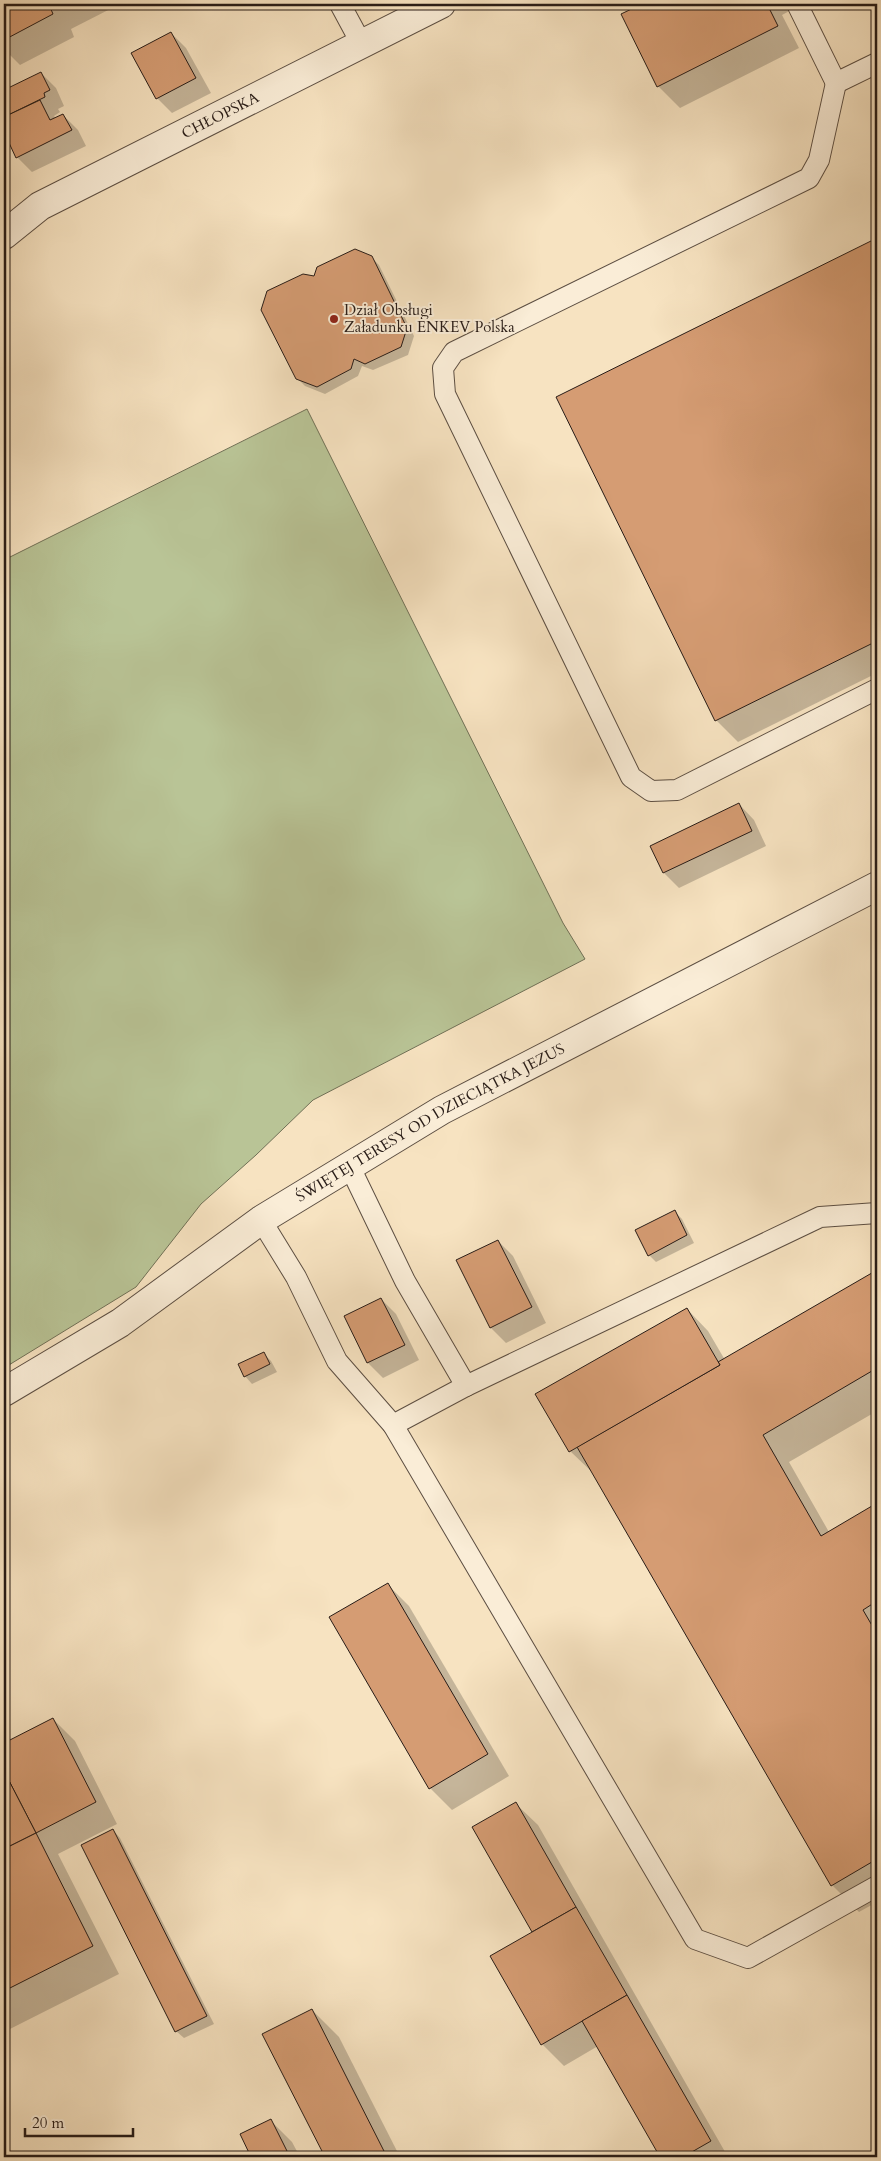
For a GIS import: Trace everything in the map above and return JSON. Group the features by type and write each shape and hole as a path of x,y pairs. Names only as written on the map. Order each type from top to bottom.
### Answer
{"street":[{"name":"CHŁOPSKA","path":"4,235 40,206 440,4"},
{"name":"ŚWIĘTEJ TERESY OD DZIECIĄTKA JEZUS","path":"4,1392 120,1322 261,1220 442,1110 877,886"}],"lane":[{"path":"340,4 361,43"},
{"path":"797,4 836,83 819,160 809,178 454,352 443,368 445,394 631,777 651,791 677,790 877,688"},
{"path":"836,83 877,63"},
{"path":"349,1165 405,1281 466,1386"},
{"path":"393,1424 466,1386 820,1217 877,1213"},
{"path":"261,1220 296,1277 337,1361 393,1424 695,1939 748,1958 877,1886"}],"green space":[{"path":"307,409 563,923 585,959 313,1100 256,1155 201,1204 136,1287 4,1368 4,560"}],"building":[{"path":"4,4 57,4 50,7 53,14 4,40"},
{"path":"642,4 767,4 778,26 657,87 621,14"},
{"path":"171,32 196,78 156,99 131,53"},
{"path":"41,72 50,90 44,93 45,97 4,117 4,90"},
{"path":"40,100 50,120 63,114 72,130 16,158 4,132 4,117"},
{"path":"877,238 877,641 715,721 556,397"},
{"name":"Dział Obsługi Załadunku ENKEV Polska","path":"355,249 372,256 407,328 401,347 365,364 354,359 351,369 317,387 296,379 261,310 267,291 303,274 314,276 317,267"},
{"path":"739,803 752,831 663,873 650,846"},
{"path":"675,1210 687,1235 648,1256 635,1230"},
{"path":"498,1240 532,1307 490,1328 456,1260"},
{"path":"877,1270 877,1368 763,1435 821,1536 877,1503 877,1601 863,1610 877,1634 877,1859 831,1886 577,1447 720,1365 718,1362"},
{"path":"381,1298 405,1345 367,1363 344,1316"},
{"path":"687,1308 720,1365 569,1452 535,1394"},
{"path":"264,1352 270,1364 244,1377 238,1364"},
{"path":"388,1583 488,1754 429,1789 329,1617"},
{"path":"53,1718 96,1802 36,1833 4,1771 4,1743"},
{"path":"4,1771 36,1833 4,1849"},
{"path":"516,1802 576,1907 532,1932 472,1827"},
{"path":"113,1829 207,2016 175,2032 81,1845"},
{"path":"36,1833 93,1946 4,1991 4,1849"},
{"path":"576,1907 627,1995 541,2045 490,1956"},
{"path":"627,1995 711,2141 683,2157 660,2157 582,2021"},
{"path":"312,2009 387,2157 325,2157 262,2034"},
{"path":"271,2119 290,2157 251,2157 240,2134"}],"place":[{"name":"Dział Obsługi Załadunku ENKEV Polska","path":"334,319"}]}
